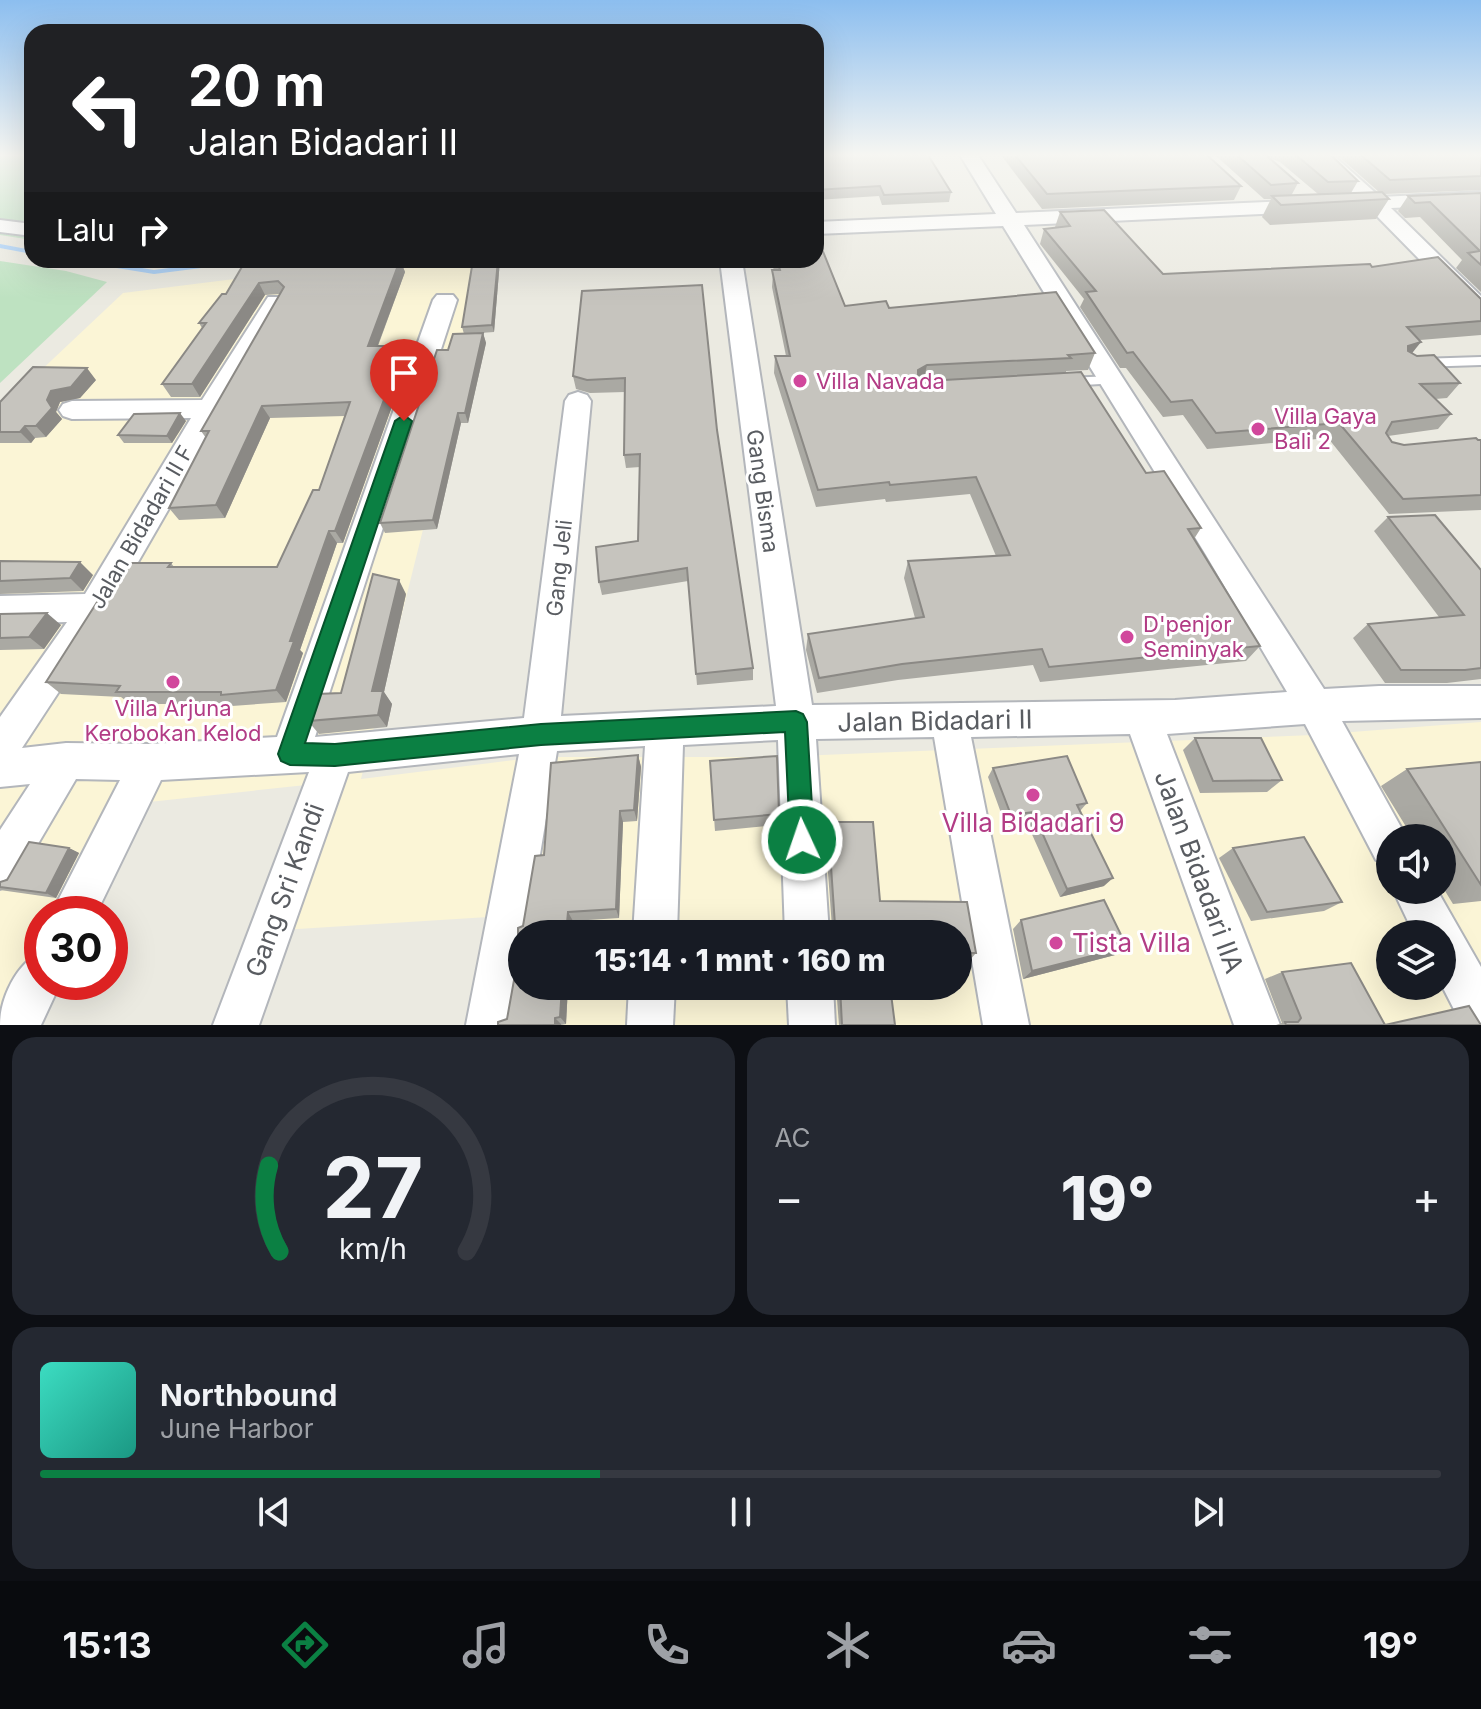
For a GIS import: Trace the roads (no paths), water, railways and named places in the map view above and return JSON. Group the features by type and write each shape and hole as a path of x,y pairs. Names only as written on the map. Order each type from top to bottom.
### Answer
{"street":[{"path":"998,203 1113,380 1315,707 1378,824"},
{"path":"1252,203 1258,208"},
{"path":"1311,203 1315,206"},
{"path":"1375,203 1481,309"},
{"path":"824,228 1379,203"},
{"path":"0,226 24,229"},
{"name":"Gang Bisma","path":"732,268 796,722 806,920"},
{"path":"290,754 445,300"},
{"name":"Jalan Bidadari II F","path":"0,748 95,607 276,302"},
{"name":"Gang Jeli","path":"489,1025 541,734 578,401"},
{"path":"72,410 210,409"},
{"path":"0,610 95,607"},
{"name":"Jalan Bidadari II","path":"0,769 66,761 150,762 290,754 335,755 541,734 796,722 1142,718 1379,702 1481,702"},
{"name":"Jalan Bidadari IIA","path":"1142,718 1257,1025"},
{"path":"949,720 1006,1025"},
{"path":"656,920 665,728"},
{"name":"Gang Sri Kandi","path":"236,1025 335,755"},
{"path":"0,868 66,761"},
{"path":"82,896 150,762"},
{"path":"1456,967 1481,1013"},
{"path":"16,1025 29,1000"},
{"path":"650,1025 651,1000"},
{"path":"811,1000 812,1025"}],"lane":[{"path":"1405,364 1481,361"},
{"path":"1050,383 1113,380"}],"waterway":[{"path":"0,246 24,250"},
{"path":"129,268 154,272 186,268"}],"place":[{"name":"Villa Navada","path":"800,381"},
{"name":"Villa Gaya Bali 2","path":"1258,429"},
{"name":"D'penjor Seminyak","path":"1127,637"},
{"name":"Villa Arjuna Kerobokan Kelod","path":"173,682"},
{"name":"Villa Bidadari 9","path":"1033,795"},
{"name":"Tista Villa","path":"1056,943"}]}
